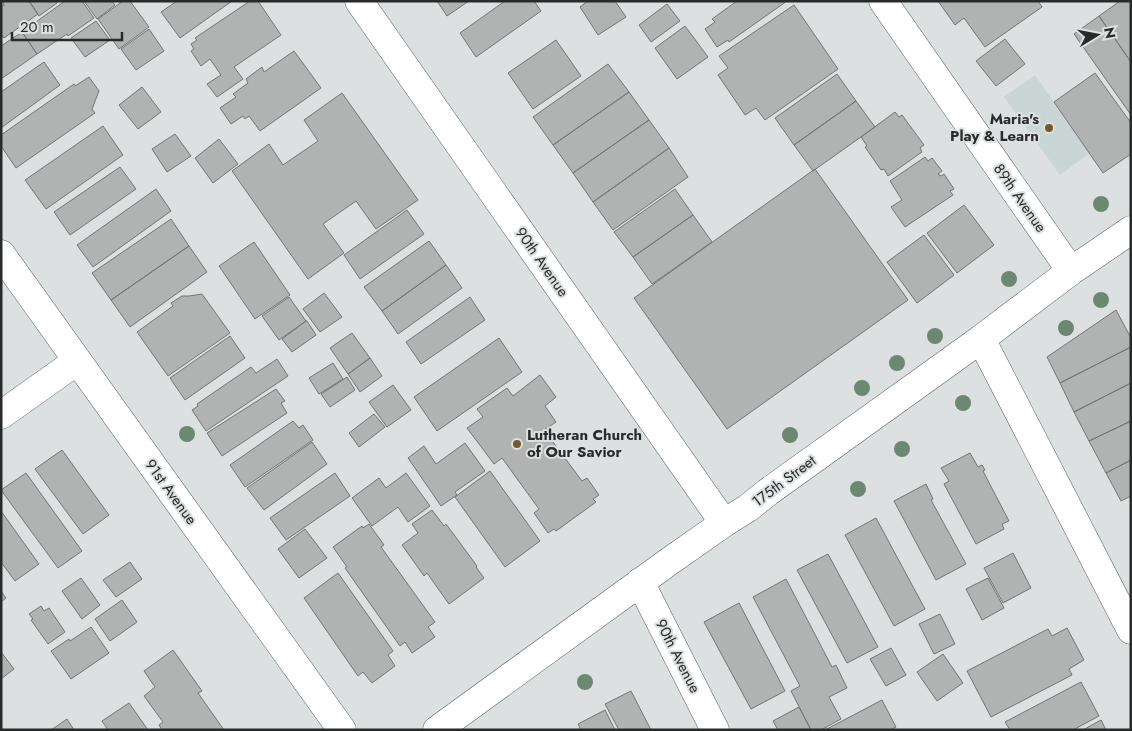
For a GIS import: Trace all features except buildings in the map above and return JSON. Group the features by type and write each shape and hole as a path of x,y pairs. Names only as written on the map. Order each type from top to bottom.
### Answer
{"street":[{"name":"90th Avenue","path":"359,1 724,523"},
{"name":"89th Avenue","path":"883,1 1071,271"},
{"name":"175th Street","path":"437,730 640,582 748,508 981,339 1071,271 1131,230"},
{"name":"91st Avenue","path":"1,254 342,730"},
{"path":"981,339 1131,630"},
{"path":"1,415 77,361"},
{"name":"90th Avenue","path":"640,582 715,730"}],"shaded area":[{"name":"Maria's Play & Learn","path":"1035,75 1090,153 1060,175 1004,97"}],"place":[{"name":"Maria's Play & Learn","path":"1049,128"},
{"name":"Lutheran Church of Our Savior","path":"517,444"}]}
